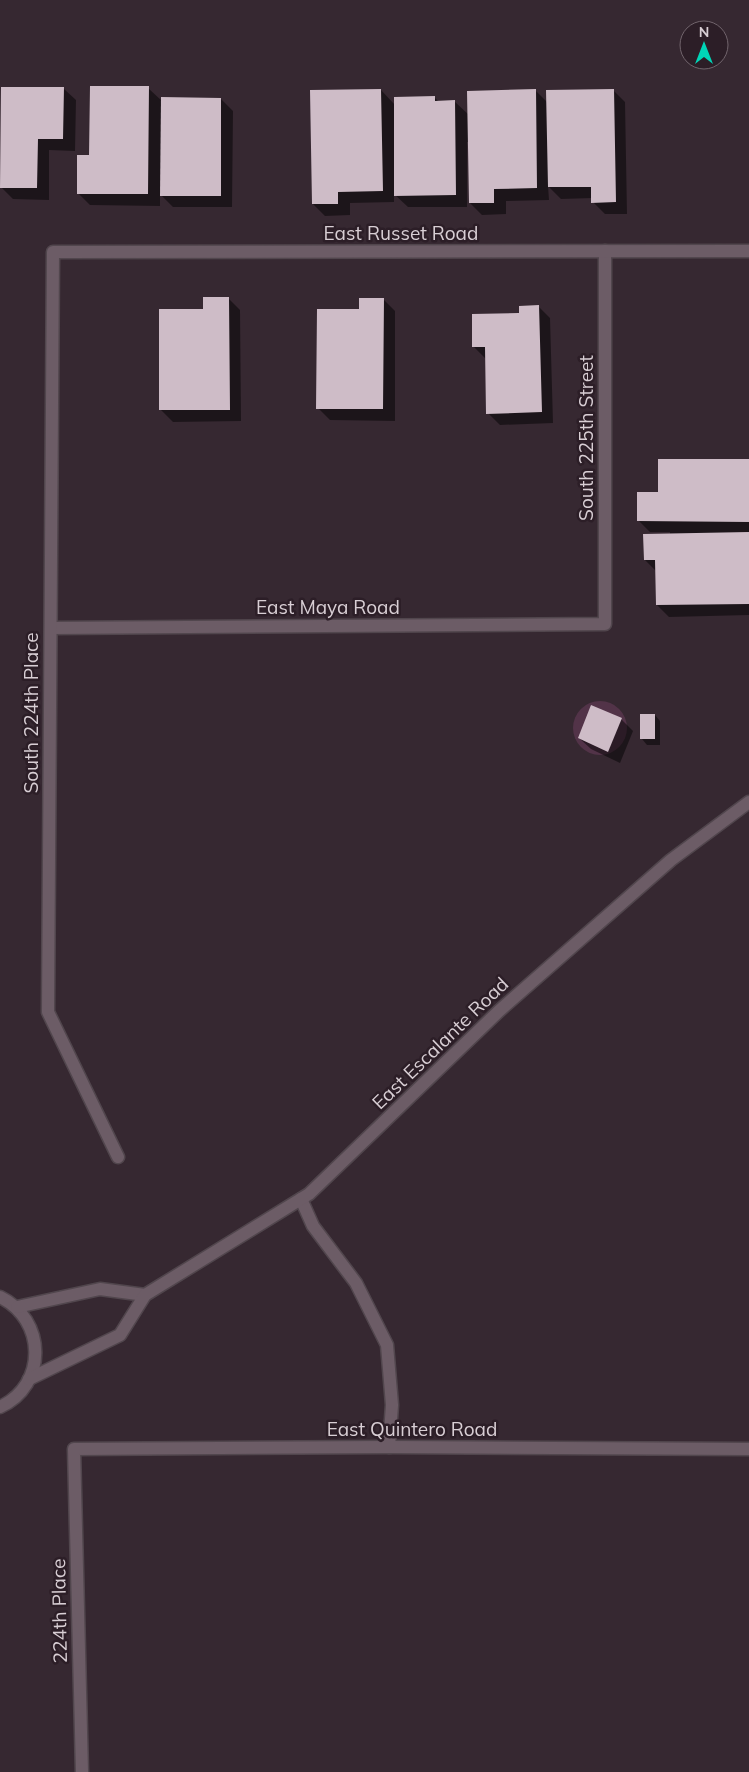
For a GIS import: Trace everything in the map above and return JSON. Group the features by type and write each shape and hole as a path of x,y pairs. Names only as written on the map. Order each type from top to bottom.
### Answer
{"street":[{"name":"South 225th Street","path":"605,251 605,624"},
{"name":"East Russet Road","path":"53,252 749,251"},
{"name":"South 224th Place","path":"53,252 48,1012 118,1157"},
{"name":"East Maya Road","path":"51,628 605,624"},
{"name":"East Escalante Road","path":"29,1379 120,1335 145,1295 309,1194 507,1004 671,860 749,802"},
{"path":"301,1199 313,1226 356,1283 387,1345 392,1405 389,1447"},
{"path":"16,1308 100,1288 145,1295"},
{"name":"East Escalante Road","path":"0,1297 16,1308 27,1320 33,1334 36,1349 35,1365 29,1379 18,1395 0,1407"},
{"name":"East Quintero Road","path":"74,1449 389,1447 749,1449"},
{"name":"224th Place","path":"74,1449 82,1772"}],"shaded area":[{"path":"600,701 610,703 619,709 625,718 627,728 625,738 619,747 610,753 600,755 590,753 581,747 575,738 573,728 575,718 581,709 590,703"}],"building":[{"path":"90,86 149,86 148,194 77,194 77,155 89,155"},
{"path":"1,87 64,87 63,139 38,139 37,188 0,188"},
{"path":"381,89 383,191 338,192 338,204 312,204 310,90"},
{"path":"536,89 537,188 494,189 494,203 469,203 467,91"},
{"path":"614,89 616,202 591,203 591,187 548,187 546,90"},
{"path":"435,96 435,101 455,100 456,195 394,196 394,97"},
{"path":"161,97 221,98 221,196 160,196"},
{"path":"203,297 229,297 230,410 159,410 159,309 203,309"},
{"path":"359,298 384,298 383,409 316,409 317,309 359,309"},
{"path":"539,305 542,412 486,414 485,347 472,347 472,314 519,313 519,306"},
{"path":"658,459 749,459 749,522 637,521 637,492 658,492"},
{"path":"749,532 749,604 656,605 655,560 644,560 643,534"},
{"path":"591,705 622,718 608,752 578,738"},
{"path":"640,714 655,714 655,739 640,739"}]}
